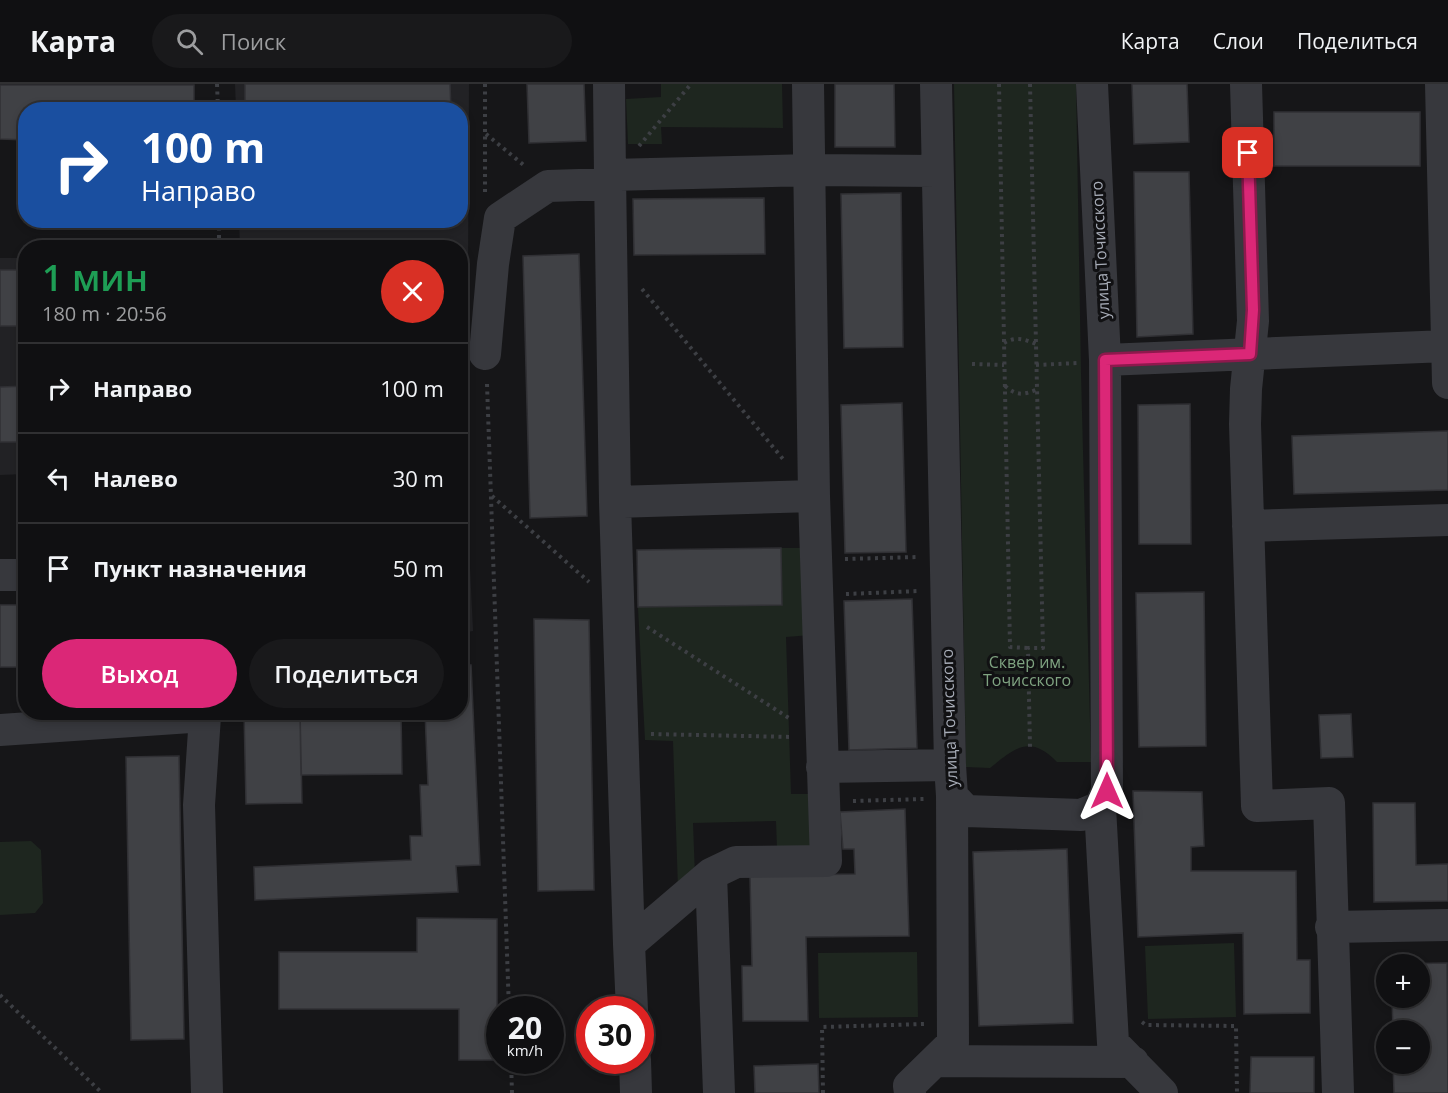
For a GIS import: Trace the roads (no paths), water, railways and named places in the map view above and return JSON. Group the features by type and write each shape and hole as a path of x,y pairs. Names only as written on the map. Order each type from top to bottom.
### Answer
{"street":[{"path":"609,84 615,502 631,996"},
{"path":"629,944 711,874 736,862 826,861 814,496 808,84"},
{"name":"улица Точисского","path":"936,84 938,766 952,796 966,811 1081,815 1100,807 1107,791 1105,360 1092,84"},
{"path":"1246,84 1253,310 1245,416 1257,806 1329,803 1331,927 1338,1093"},
{"path":"1441,84 1448,383"},
{"path":"485,354 493,264 500,218 548,186 611,178 810,170 937,171"},
{"path":"1105,360 1446,346"},
{"path":"615,502 814,496"},
{"path":"1248,526 1448,520"},
{"path":"0,575 18,575"},
{"path":"0,730 128,720"},
{"path":"205,720 199,805 207,1093"},
{"path":"821,752 938,766"},
{"path":"910,1093 909,1086 952,1043 952,796"},
{"path":"1100,807 1113,1043 1162,1093"},
{"path":"711,874 719,1093"},
{"path":"1331,927 1448,925"},
{"path":"935,1061 1133,1062"},
{"path":"635,1074 636,1093"}],"park label":[{"name":"Сквер им. Точисского","path":"1027,671"}]}
